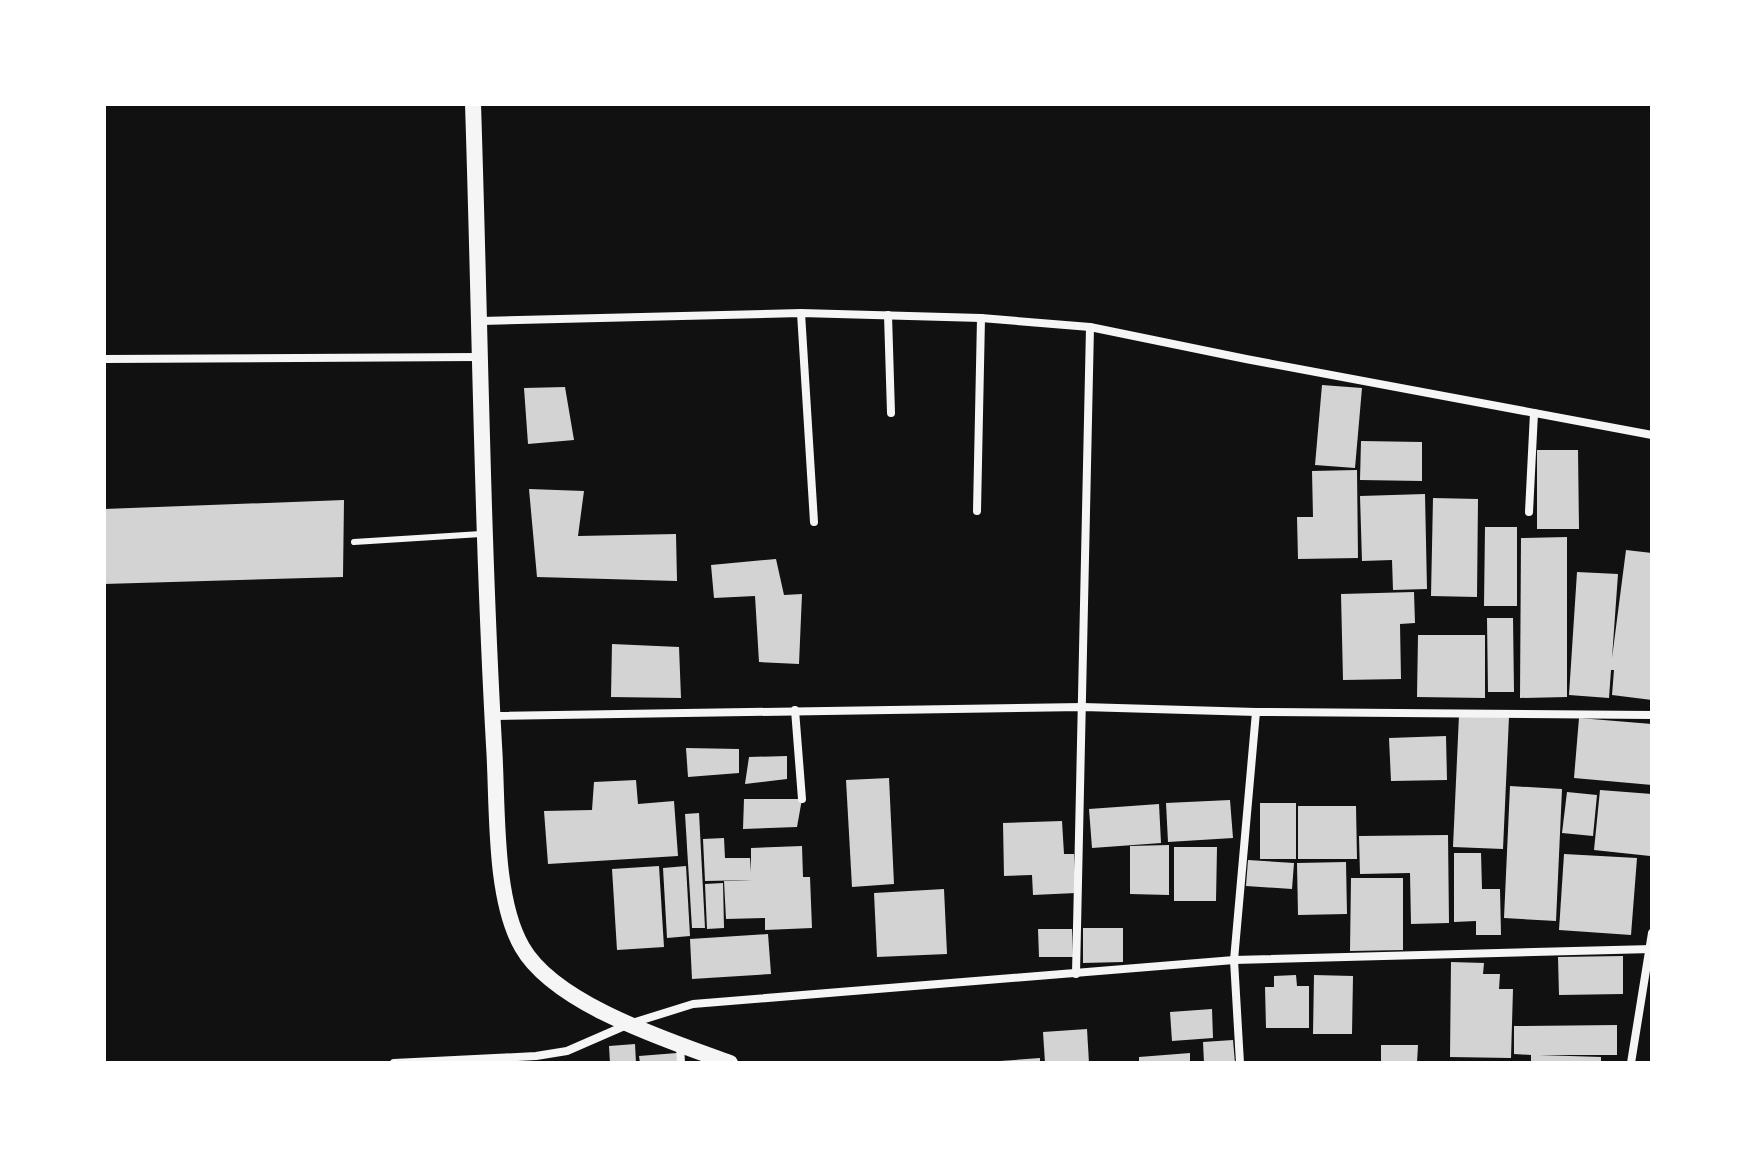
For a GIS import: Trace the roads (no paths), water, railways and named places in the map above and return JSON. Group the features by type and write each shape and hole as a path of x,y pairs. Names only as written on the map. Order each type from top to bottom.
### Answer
{"main road":[{"path":"473,104 485,534 502,885 521,946 534,964 559,985 629,1024 730,1063"}],"street":[{"path":"801,313 814,522"},
{"path":"481,321 801,313 981,318 1090,327 1652,435"},
{"path":"888,315 891,413"},
{"path":"977,511 981,318"},
{"path":"1076,974 1090,327"},
{"path":"104,359 482,357"},
{"path":"1529,512 1534,413"},
{"path":"493,716 1083,707 1256,712 1652,715"},
{"path":"795,710 802,799"},
{"path":"1240,1063 1234,960 1256,712"},
{"path":"1631,1063 1652,933"},
{"path":"394,1063 536,1056 567,1051 629,1024 693,1004 1234,960 1651,949"},
{"path":"680,1045 681,1063"}],"lane":[{"path":"354,542 485,534"}]}
